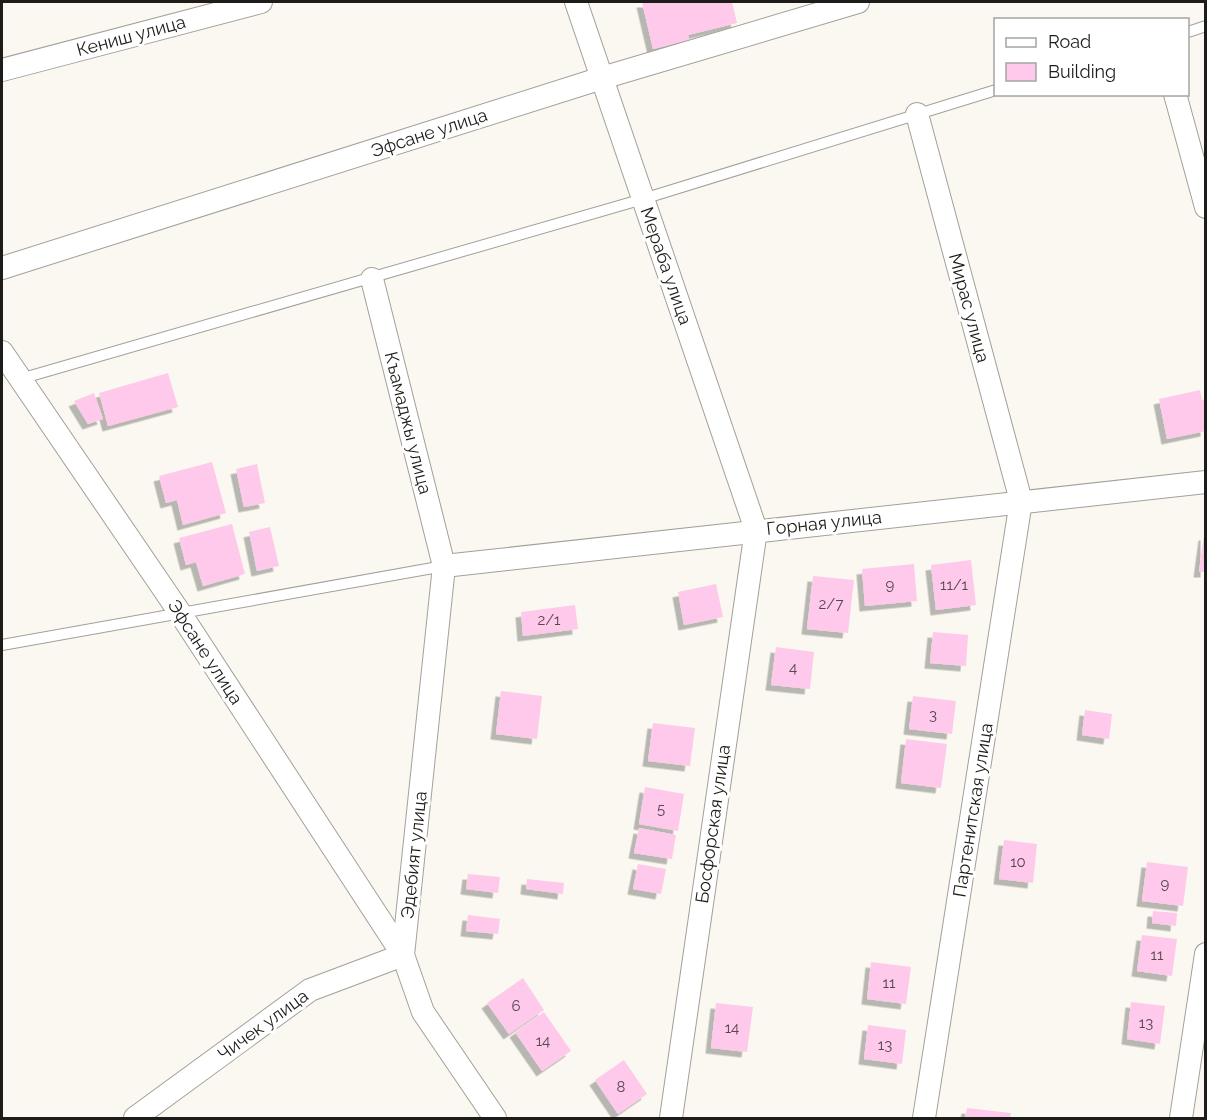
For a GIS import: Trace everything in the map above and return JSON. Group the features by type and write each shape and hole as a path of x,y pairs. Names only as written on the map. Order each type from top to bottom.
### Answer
{"street":[{"name":"Кениш улица","path":"2,70 261,2"},
{"name":"Мераба улица","path":"576,2 756,530"},
{"name":"Эфсане улица","path":"2,268 602,78 858,2"},
{"path":"1176,96 1206,207"},
{"name":"Мирас улица","path":"917,114 1021,501"},
{"name":"Къамаджы улица","path":"372,279 444,566"},
{"name":"Эфсане улица","path":"2,352 180,613 403,956"},
{"name":"Горная улица","path":"444,566 1206,482"},
{"name":"Партенитская улица","path":"924,1119 1021,501"},
{"name":"Босфорская улица","path":"670,1119 756,530"},
{"name":"Эдебият улица","path":"444,566 403,956 423,1012 495,1119"},
{"path":"1181,1119 1206,954"},
{"name":"Чичек улица","path":"135,1119 310,990 403,956"}],"lane":[{"path":"1189,32 1206,26"},
{"path":"20,379 643,199 994,91"},
{"path":"2,645 444,566"}],"building":[{"path":"642,2 732,2 737,23 688,35 689,40 653,49"},
{"path":"168,373 178,407 108,426 99,393"},
{"path":"1200,390 1202,400 1206,399 1206,431 1167,439 1159,399"},
{"path":"94,393 103,419 88,424 74,401"},
{"path":"212,462 226,513 183,525 177,500 166,503 159,476"},
{"path":"257,464 265,503 244,507 236,469"},
{"path":"232,524 245,574 203,586 196,562 186,565 179,538"},
{"path":"270,527 279,566 257,571 249,532"},
{"path":"1204,535 1206,535 1206,572 1199,572"},
{"path":"971,560 976,605 936,610 931,565"},
{"path":"914,564 917,601 865,606 862,569"},
{"path":"813,576 854,580 848,633 807,629"},
{"path":"716,584 723,617 684,625 678,592"},
{"path":"575,605 578,629 523,636 521,612"},
{"path":"933,632 968,635 966,666 930,663"},
{"path":"776,647 814,652 810,689 771,685"},
{"path":"501,691 542,696 537,739 496,734"},
{"path":"913,696 956,701 952,734 909,729"},
{"path":"1085,710 1112,714 1109,739 1082,735"},
{"path":"653,723 695,728 690,766 648,761"},
{"path":"906,739 947,744 941,788 901,783"},
{"path":"645,787 684,794 678,831 639,824"},
{"path":"639,828 676,835 672,859 634,853"},
{"path":"1004,840 1037,844 1033,883 999,879"},
{"path":"1147,862 1188,867 1183,906 1142,901"},
{"path":"638,864 666,869 661,894 633,889"},
{"path":"468,874 500,877 498,893 466,889"},
{"path":"527,879 564,883 563,894 526,889"},
{"path":"1153,911 1177,913 1176,926 1152,923"},
{"path":"468,915 500,919 498,934 466,931"},
{"path":"1142,935 1177,939 1172,976 1137,971"},
{"path":"871,962 911,967 906,1004 867,999"},
{"path":"523,978 544,1010 509,1034 487,1003"},
{"path":"1131,1002 1165,1006 1160,1044 1127,1039"},
{"path":"716,1003 753,1007 747,1052 711,1048"},
{"path":"544,1012 571,1051 542,1071 515,1032"},
{"path":"868,1025 906,1030 902,1064 864,1059"},
{"path":"624,1060 647,1094 618,1114 595,1080"},
{"path":"967,1108 1011,1113 1010,1118 965,1118"}]}
